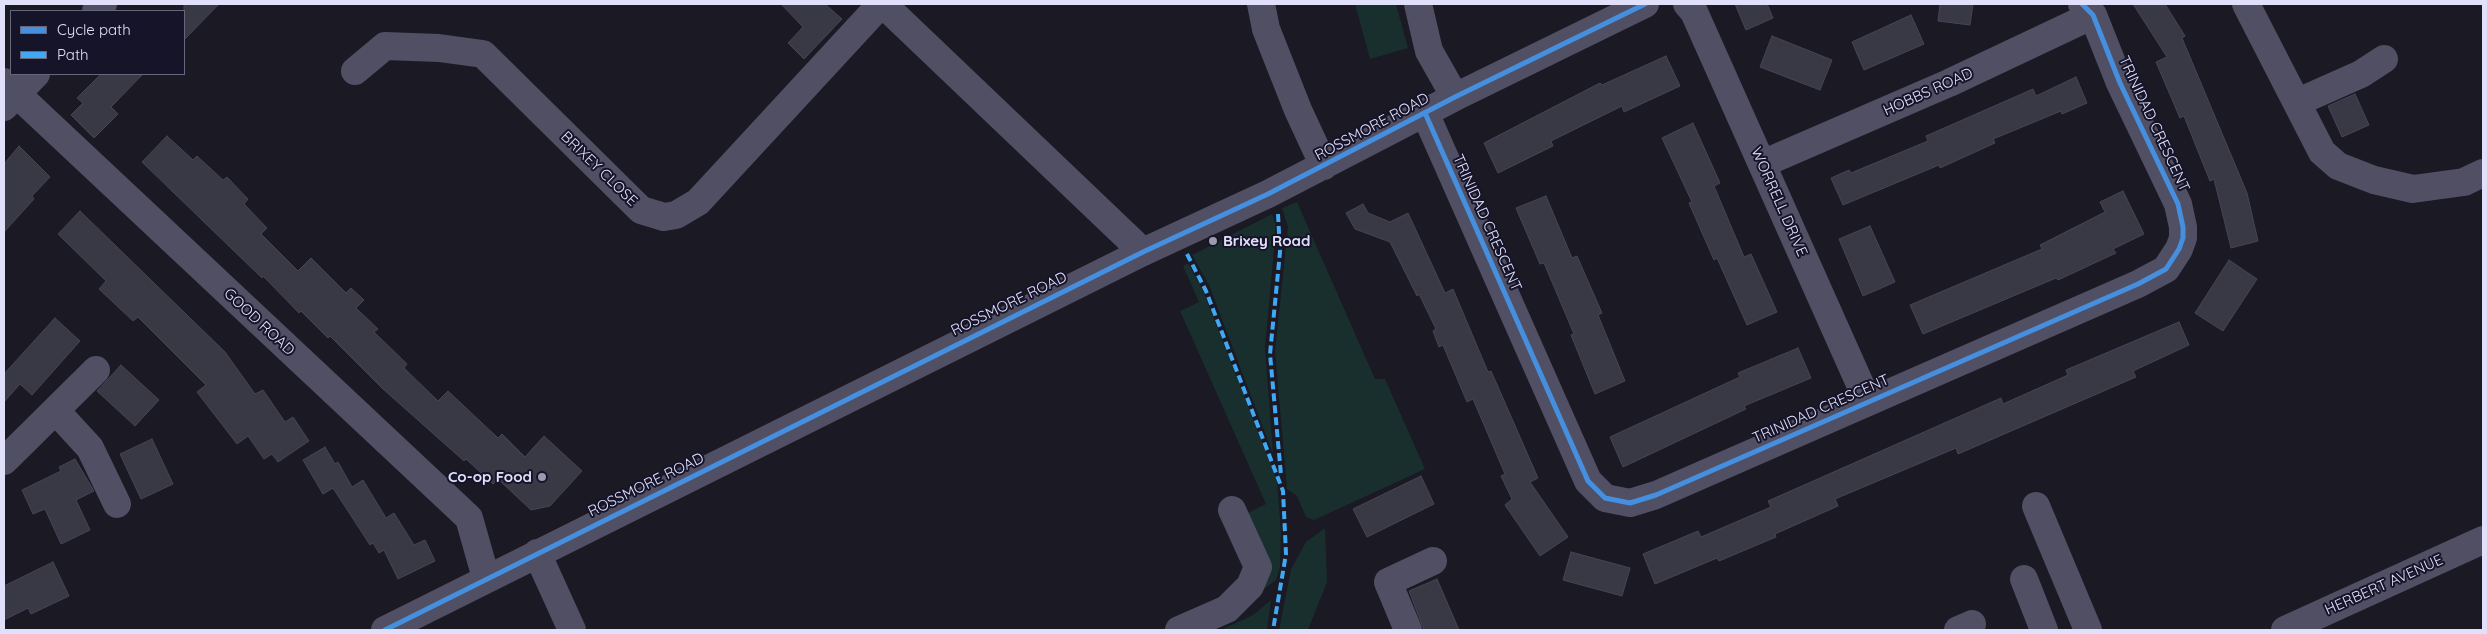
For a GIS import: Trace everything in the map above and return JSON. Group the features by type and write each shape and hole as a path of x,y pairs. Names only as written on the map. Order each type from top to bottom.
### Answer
{"street":[{"path":"1261,4 1266,29 1298,110 1324,166"},
{"path":"1418,4 1429,51 1456,97"},
{"name":"ROSSMORE ROAD","path":"385,630 1143,252 1268,194 1456,97 1645,4"},
{"name":"WORRELL DRIVE","path":"1687,4 1694,12 1868,402"},
{"path":"2246,4 2322,152 2338,166 2374,180 2413,189 2464,182 2483,173"},
{"path":"893,7 1143,252"},
{"name":"BRIXEY CLOSE","path":"355,71 385,46 439,48 483,54 641,210 664,217 676,215 698,202 893,7"},
{"name":"HOBBS ROAD","path":"1762,164 1949,83 2088,9"},
{"name":"TRINIDAD CRESCENT","path":"1425,113 1577,460 1588,481 1605,498 1630,503 1656,495 2138,284 2166,269 2174,260 2183,238 2178,204 2088,9"},
{"path":"2298,102 2361,74 2384,59"},
{"path":"8,94 35,75"},
{"name":"GOOD ROAD","path":"8,94 469,518 486,578"},
{"path":"4,461 96,370"},
{"path":"56,411 90,448 117,504"},
{"path":"2036,506 2088,630"},
{"path":"1179,630 1227,608 1250,586 1258,567 1232,510"},
{"name":"HERBERT AVENUE","path":"2285,630 2483,540"},
{"path":"537,553 572,630"},
{"path":"1408,630 1388,582 1433,561"},
{"path":"2024,579 2044,630"}],"green space":[{"path":"1355,4 1396,4 1408,48 1370,59"},
{"path":"1297,202 1375,379 1385,379 1425,469 1314,520 1306,517 1297,496 1287,489 1275,351 1288,227 1282,208"},
{"path":"1272,214 1275,223 1275,239 1265,347 1273,454 1209,285 1192,255"},
{"path":"1188,263 1204,293 1277,481 1281,532 1280,567 1276,580 1256,595 1242,516 1266,504 1180,311 1199,302 1183,266"},
{"path":"1325,528 1327,582 1308,630 1279,630 1291,569 1306,542"},
{"path":"1271,600 1267,630 1221,630 1253,615"}],"building":[{"path":"184,4 219,4 185,39"},
{"path":"781,4 825,4 842,19 804,59 788,43 803,27"},
{"path":"1735,4 1767,4 1773,18 1746,30"},
{"path":"1940,4 1973,4 1970,25 1938,21"},
{"path":"2133,4 2165,4 2185,36 2182,38 2247,193 2258,241 2231,248 2214,179 2210,181 2184,116 2180,118 2156,62 2167,57"},
{"path":"1911,15 1924,44 1864,70 1852,42"},
{"path":"1772,36 1832,60 1820,90 1760,67"},
{"path":"1666,56 1680,86 1624,112 1622,106 1551,141 1553,146 1498,173 1484,143 1600,83 1602,85"},
{"path":"100,75 142,75 111,107 118,114 94,138 71,115 83,103 77,98"},
{"path":"2076,77 2087,103 2062,114 2061,111 1993,139 1995,143 1940,168 1939,165 1843,205 1831,178 1849,170 1851,173 1928,141 1926,136 2033,89 2036,96"},
{"path":"2355,94 2369,125 2342,137 2328,106"},
{"path":"1693,123 1720,183 1714,186 1744,257 1751,254 1777,312 1747,325 1717,258 1714,260 1689,203 1692,202 1662,138"},
{"path":"167,136 193,160 197,156 223,180 227,177 248,199 244,204 267,228 261,234 298,271 311,258 346,293 351,288 364,300 356,308 378,329 374,332 407,364 404,368 438,401 448,391 498,438 502,434 525,457 544,436 582,471 550,506 531,510 498,479 493,484 466,459 464,461 383,389 330,336 328,338 301,311 299,313 263,276 262,278 142,162"},
{"path":"19,146 50,177 32,196 34,199 4,232 4,164"},
{"path":"2123,191 2144,234 2113,249 2116,253 2058,280 2056,278 1923,334 1910,305 2042,249 2040,245 2105,212 2100,202"},
{"path":"1546,196 1572,258 1577,256 1602,313 1598,315 1625,381 1595,394 1571,335 1574,334 1544,263 1540,264 1516,208"},
{"path":"1363,204 1368,213 1390,222 1408,213 1445,293 1453,289 1488,372 1491,371 1538,478 1530,482 1568,537 1540,556 1505,505 1512,499 1501,476 1505,474 1473,399 1467,402 1443,345 1439,347 1433,331 1436,329 1390,242 1355,229 1346,213"},
{"path":"80,211 225,352 255,394 263,390 285,422 293,417 309,441 278,462 272,454 264,459 248,436 237,444 197,392 206,385 138,317 133,321 99,289 106,281 58,234"},
{"path":"1870,226 1895,282 1863,296 1839,239"},
{"path":"2229,260 2257,279 2223,331 2195,313"},
{"path":"55,318 80,341 32,395 20,384 4,402 4,374"},
{"path":"2179,322 2189,345 2133,371 2136,377 1958,454 1956,448 1835,499 1838,506 1775,534 1776,537 1719,561 1717,558 1655,584 1643,554 1698,531 1701,537 1771,507 1768,501 2001,398 2003,404 2068,375 2066,370"},
{"path":"1798,348 1811,378 1744,406 1746,409 1623,467 1610,437 1740,377 1738,373"},
{"path":"121,365 159,400 135,426 97,391"},
{"path":"152,439 173,484 141,499 120,454"},
{"path":"325,447 335,464 338,462 352,487 363,480 386,518 394,513 414,545 425,540 435,561 398,579 384,550 379,553 373,543 370,545 333,488 323,494 303,460"},
{"path":"75,459 94,491 76,500 90,530 61,544 45,509 33,514 22,490 61,471 59,467"},
{"path":"1421,476 1434,504 1367,537 1353,509"},
{"path":"1571,552 1630,568 1622,596 1563,580"},
{"path":"53,562 69,596 31,614 28,608 4,620 4,586"},
{"path":"1437,579 1459,630 1424,630 1409,591"}],"marked path":[{"path":"1278,214 1280,252 1270,354 1281,475"},
{"path":"1187,254 1206,291 1283,491 1286,554 1273,630"}],"cycle path":[{"path":"385,630 1143,252 1268,194 1455,97 1645,4"},
{"path":"1425,113 1588,481 1605,498 1630,503 1656,495 2138,284 2166,269 2179,249 2183,238 2183,227 2178,204 2120,83 2093,15 2082,4"}],"place":[{"name":"Brixey Road","path":"1213,241"},
{"name":"Co-op Food","path":"542,477"}]}
